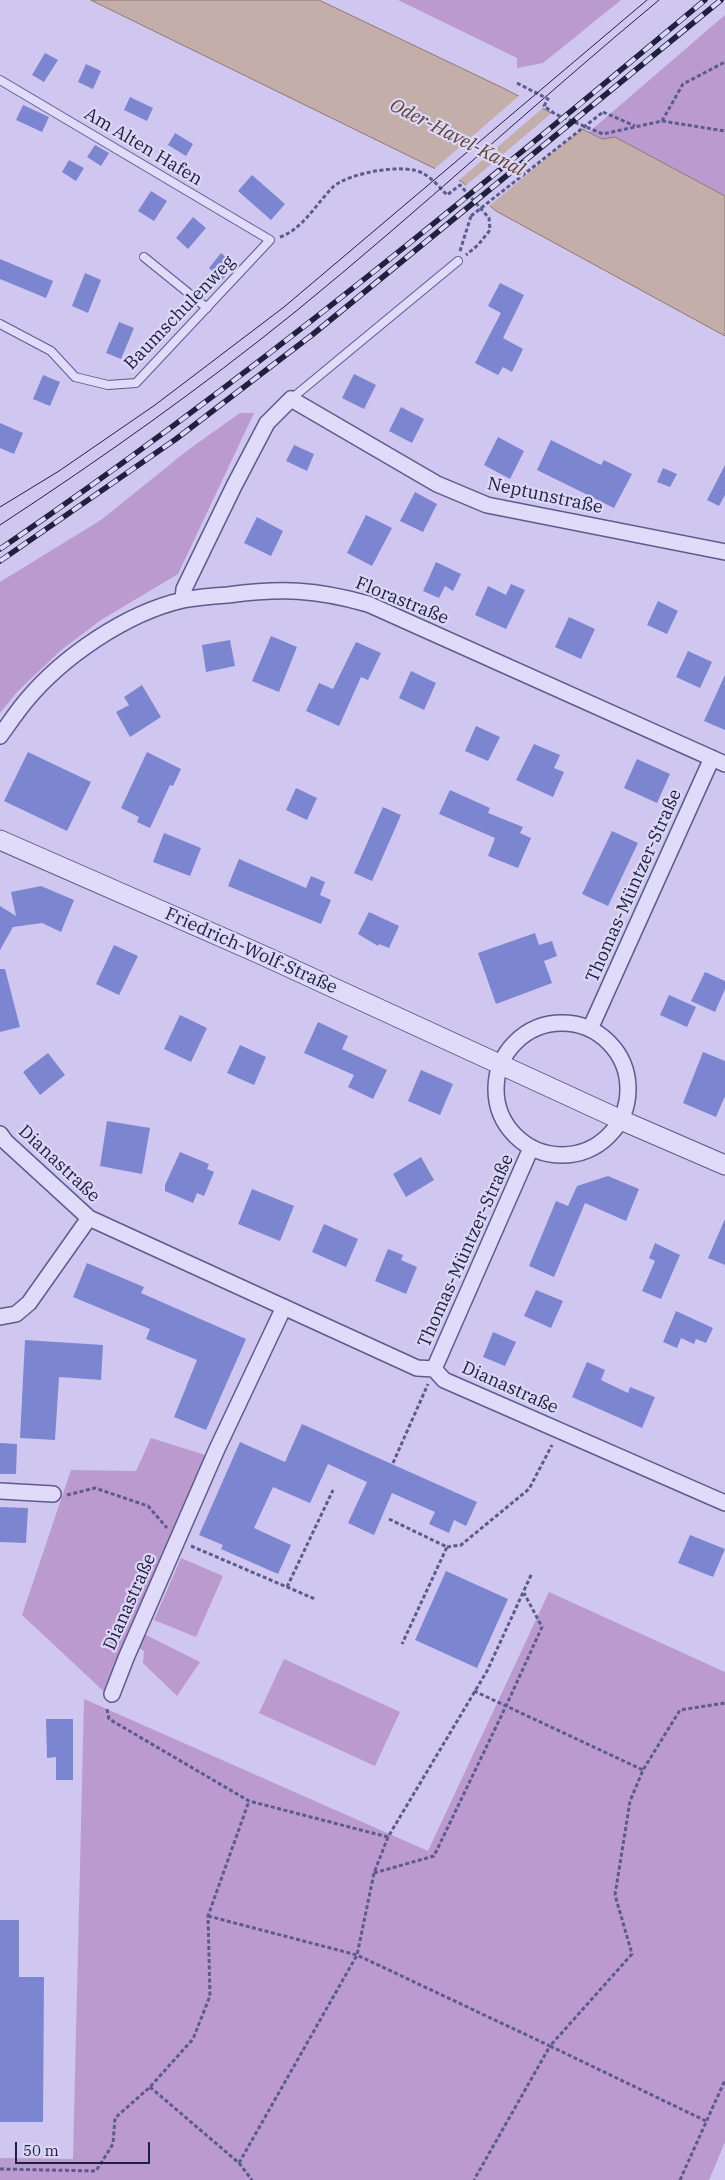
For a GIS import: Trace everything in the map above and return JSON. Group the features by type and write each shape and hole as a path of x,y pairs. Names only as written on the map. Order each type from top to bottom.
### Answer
{"street":[{"name":"Neptunstraße","path":"291,399 436,484 487,505 725,552"},
{"path":"183,600 184,589 267,423 291,399"},
{"name":"Florastraße","path":"0,736 26,702 49,677 101,635 150,611 183,600 265,590 296,589 338,595 368,604 718,761"},
{"name":"Thomas-Müntzer-Straße","path":"590,1029 718,761"},
{"name":"Friedrich-Wolf-Straße","path":"0,840 260,954 621,1120 725,1165"},
{"path":"555,1023 573,1023 590,1029 610,1043 624,1064 629,1088 628,1100 621,1120 612,1133 599,1144 583,1152 566,1155 548,1154 531,1148 513,1133 500,1113 496,1097 496,1081 501,1064 517,1041 538,1027 555,1023"},
{"name":"Dianastraße","path":"0,1134 6,1142 89,1218 432,1375 725,1503"},
{"name":"Thomas-Müntzer-Straße","path":"432,1375 531,1148"},
{"path":"0,1317 16,1314 30,1302 89,1218"},
{"name":"Dianastraße","path":"112,1694 177,1540 284,1307"},
{"path":"0,1491 53,1494"}],"lane":[{"name":"Am Alten Hafen","path":"0,80 270,240"},
{"name":"Baumschulenweg","path":"0,324 51,351 75,377 108,385 136,383 270,240"},
{"path":"144,257 207,308"},
{"path":"291,399 458,261"}],"path":[{"path":"662,121 683,84 725,62"},
{"path":"517,83 548,99 544,106 555,114 602,134 662,121 725,131"},
{"path":"458,261 462,241 472,216 603,112 636,126"},
{"path":"270,240 292,233 334,185 368,172 394,168 423,173 447,195 460,184 489,218 490,230 478,246 458,261"},
{"path":"393,1463 432,1375"},
{"path":"389,1518 447,1547 461,1545 529,1489 559,1430"},
{"path":"53,1494 71,1495 95,1488 148,1506 177,1540 314,1599"},
{"path":"288,1588 333,1490"},
{"path":"402,1644 447,1547"},
{"path":"238,2163 356,1955 374,1873 388,1837 487,1671 532,1574"},
{"path":"374,1873 434,1856 542,1627 523,1592"},
{"path":"474,1691 643,1770"},
{"path":"112,1694 107,1708 109,1719 249,1801 388,1837"},
{"path":"474,2180 550,2046 632,1954 615,1895 630,1801 643,1770 680,1710 725,1703"},
{"path":"0,2169 96,2171 113,2144 115,2118 150,2087 193,2039 210,1996 208,1916 249,1801"},
{"path":"208,1916 356,1955 706,2121"},
{"path":"680,2180 725,2080"},
{"path":"150,2087 238,2163 252,2180"}],"shaded area":[{"path":"398,0 621,0 543,63 517,68 517,58"},
{"path":"725,15 725,196 615,137 603,139 589,132"},
{"path":"240,413 254,413 178,574 101,620 60,651 18,691 0,713 0,582 101,520 188,450"},
{"path":"151,1438 221,1460 144,1634 200,1662 177,1696 143,1663 144,1651 138,1647 114,1701 22,1615 71,1470 136,1471"},
{"path":"181,1558 223,1576 196,1637 154,1620"},
{"path":"549,1592 725,1672 725,2142 709,2180 0,2180 0,2158 73,2159 84,1699 428,1851"},
{"path":"284,1659 400,1712 375,1766 259,1713"}],"water":[{"name":"Oder-Havel-Kanal","path":"91,0 319,0 501,87 602,139 615,137 725,196 725,336 496,211 462,182"}],"pier":[{"path":"520,95 544,107 457,182 432,171"},
{"path":"553,112 584,127 488,207 464,187"}],"building":[{"path":"45,53 58,60 44,82 32,75"},
{"path":"86,64 101,71 93,89 78,82"},
{"path":"130,97 153,108 147,121 124,110"},
{"path":"23,105 49,117 42,132 16,120"},
{"path":"175,133 193,144 186,156 168,145"},
{"path":"95,145 109,153 101,166 87,157"},
{"path":"69,160 84,168 76,181 62,172"},
{"path":"252,175 285,204 271,220 238,191"},
{"path":"151,191 167,201 154,221 138,211"},
{"path":"193,217 206,228 188,249 176,238"},
{"path":"221,253 235,265 222,280 209,268"},
{"path":"0,259 53,281 46,298 0,279"},
{"path":"85,273 101,280 88,313 72,306"},
{"path":"500,283 524,295 503,338 523,349 512,372 503,367 498,375 475,363 501,313 488,306"},
{"path":"119,322 134,328 121,359 106,353"},
{"path":"354,374 376,385 364,409 342,398"},
{"path":"43,375 60,382 50,406 33,399"},
{"path":"401,407 424,419 412,443 389,431"},
{"path":"0,423 23,433 14,454 0,448"},
{"path":"498,437 524,451 510,479 484,465"},
{"path":"551,440 601,465 604,460 632,474 614,508 537,470"},
{"path":"294,445 314,454 307,471 286,461"},
{"path":"725,465 725,495 719,506 707,500"},
{"path":"663,468 677,474 670,487 657,482"},
{"path":"415,492 437,504 423,532 400,521"},
{"path":"366,515 392,528 372,566 347,553"},
{"path":"257,517 283,531 271,556 244,543"},
{"path":"436,562 461,574 453,591 445,586 439,598 423,591"},
{"path":"511,584 525,590 506,629 475,615 488,586 506,595"},
{"path":"658,601 678,611 667,634 647,625"},
{"path":"569,617 595,629 581,659 555,647"},
{"path":"271,636 297,647 279,692 252,681"},
{"path":"230,640 235,666 206,672 202,645"},
{"path":"356,642 381,653 368,680 361,677 339,726 306,711 319,683 333,689"},
{"path":"688,651 712,662 700,688 676,677"},
{"path":"411,671 436,683 424,710 399,698"},
{"path":"725,675 725,730 704,721"},
{"path":"142,685 161,717 130,737 116,712 129,705 124,697"},
{"path":"476,726 500,737 488,761 465,751"},
{"path":"534,744 560,755 554,768 564,772 553,797 516,780"},
{"path":"28,752 91,782 67,831 4,801"},
{"path":"147,752 181,769 173,786 170,785 150,828 137,822 139,817 121,808"},
{"path":"637,759 670,774 657,803 624,788"},
{"path":"296,788 317,798 307,820 286,810"},
{"path":"450,790 490,808 488,813 523,827 520,833 531,838 518,868 488,856 495,838 439,814"},
{"path":"383,807 401,815 372,881 354,873"},
{"path":"612,831 638,843 608,906 582,894"},
{"path":"164,833 201,848 190,876 153,862"},
{"path":"239,859 306,888 311,876 325,882 320,895 331,900 321,924 228,886"},
{"path":"41,886 74,900 61,932 42,923 13,927 0,950 0,906 16,916 11,892"},
{"path":"369,912 399,926 389,948 379,944 378,946 358,934"},
{"path":"535,933 539,945 552,941 557,956 544,961 552,983 496,1004 478,953"},
{"path":"114,945 138,956 119,995 96,984"},
{"path":"0,969 5,969 20,1027 0,1032"},
{"path":"705,972 725,981 725,989 715,1012 691,1001"},
{"path":"669,995 696,1007 687,1027 660,1015"},
{"path":"180,1015 207,1028 191,1062 164,1049"},
{"path":"318,1022 348,1036 342,1049 387,1070 373,1099 348,1087 354,1075 304,1053"},
{"path":"240,1045 266,1057 254,1085 227,1073"},
{"path":"703,1052 725,1061 725,1096 716,1117 683,1103"},
{"path":"48,1053 65,1075 40,1095 23,1072"},
{"path":"421,1070 453,1084 440,1115 408,1101"},
{"path":"107,1121 150,1128 142,1174 100,1166"},
{"path":"180,1152 209,1164 207,1169 214,1172 204,1196 197,1193 193,1203 165,1191 165,1185"},
{"path":"421,1157 434,1180 406,1197 393,1174"},
{"path":"608,1176 639,1189 626,1221 585,1203 554,1277 529,1266 556,1201 568,1206 577,1186"},
{"path":"252,1189 294,1206 280,1241 238,1224"},
{"path":"725,1219 725,1265 708,1258"},
{"path":"324,1224 358,1239 346,1267 312,1252"},
{"path":"655,1243 680,1255 661,1299 642,1291 655,1261 649,1258"},
{"path":"388,1249 403,1255 401,1260 417,1267 406,1294 375,1281"},
{"path":"87,1263 144,1287 141,1293 246,1339 206,1430 174,1417 197,1360 146,1339 150,1329 73,1297"},
{"path":"536,1290 563,1301 551,1328 524,1316"},
{"path":"676,1311 713,1328 706,1343 696,1339 694,1344 681,1338 677,1348 663,1342"},
{"path":"493,1332 516,1342 505,1366 483,1357"},
{"path":"25,1340 103,1345 101,1380 59,1377 55,1440 20,1438"},
{"path":"587,1362 605,1370 601,1380 628,1393 630,1387 655,1397 642,1428 572,1397"},
{"path":"302,1424 477,1502 466,1526 454,1520 449,1533 429,1524 435,1512 392,1493 374,1535 348,1523 367,1482 328,1464 310,1503 273,1487 254,1528 291,1545 278,1574 221,1549 223,1545 199,1535 240,1442 285,1462"},
{"path":"0,1443 17,1444 16,1474 0,1474"},
{"path":"0,1507 28,1508 26,1543 0,1542"},
{"path":"690,1535 725,1549 713,1577 678,1563"},
{"path":"446,1571 508,1599 477,1668 415,1640"},
{"path":"46,1719 73,1719 73,1780 56,1780 56,1757 47,1758"},
{"path":"0,1920 19,1920 19,1977 44,1977 43,2122 0,2122"}],"tram line":[{"path":"0,507 59,471 155,405 284,307 647,0"},
{"path":"0,525 150,422 295,312 659,0"}],"railway":[{"path":"0,549 92,485 271,352 533,143 705,0"},
{"path":"0,561 176,439 312,335 721,0"}]}
